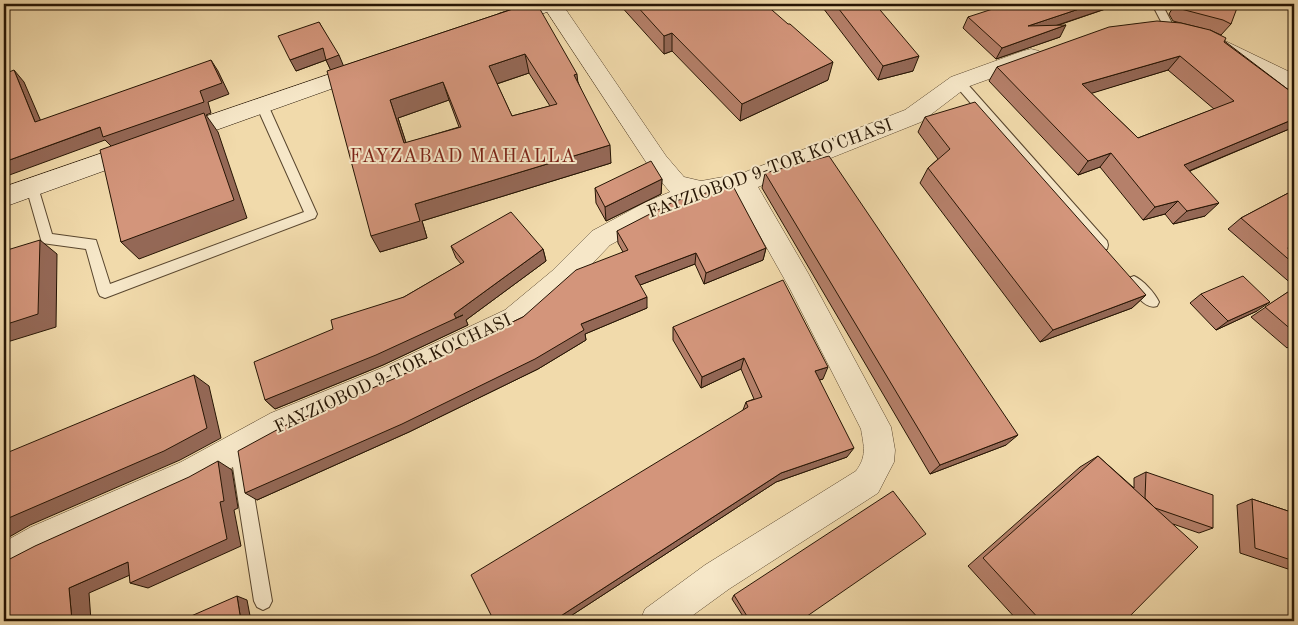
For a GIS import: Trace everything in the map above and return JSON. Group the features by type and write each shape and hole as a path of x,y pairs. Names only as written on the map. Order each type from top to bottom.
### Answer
{"street":[{"path":"483,27 538,5 676,185 701,190"},
{"path":"1139,28 1170,29 1206,38 1294,83"},
{"name":"FAYZIOBOD 9-TOR KO'CHASI","path":"4,560 43,539 192,472 282,424 394,376 515,318 561,279 601,238 654,209 701,190 743,183 913,116 959,82 1051,49"},
{"path":"4,197 382,63"},
{"path":"657,621 717,577 867,482 879,466 880,449 876,428 863,400 799,281 743,183"}],"lane":[{"path":"1157,4 1170,29"},
{"path":"959,82 1113,258"},
{"path":"32,187 47,239 91,244 105,292 312,214 262,105"},
{"path":"1126,273 1152,302"},
{"path":"238,448 263,601"}],"building":[{"path":"528,4 537,4 577,74 574,75 610,145 415,204 420,221 371,236 327,71","holes":["525,54 557,104 512,116 489,66","443,82 461,127 404,143 390,100"]},
{"path":"635,4 765,4 833,62 742,104 672,33 664,36"},
{"path":"835,4 875,4 919,56 883,66"},
{"path":"1008,4 1094,4 1028,26 1066,25 1002,48 968,17"},
{"path":"1178,4 1224,4 1237,8 1231,24 1223,20 1181,9"},
{"path":"1157,21 1181,23 1210,30 1226,38 1224,42 1294,94 1294,119 1184,165 1219,203 1187,211 1178,201 1155,207 1111,153 1088,161 997,67 1109,27","holes":["1180,56 1234,101 1138,138 1082,84"]},
{"path":"319,22 339,55 326,60 323,48 290,60 278,36"},
{"path":"211,60 222,83 200,91 204,102 103,137 100,127 4,162 4,74 14,70 35,122"},
{"path":"975,102 1146,295 1053,330 928,168 950,149 925,117"},
{"path":"204,113 234,200 121,242 100,150"},
{"path":"829,156 1018,435 940,465 765,173"},
{"path":"651,161 662,179 605,207 595,188"},
{"path":"733,186 766,248 706,273 696,253 635,276 647,297 581,324 584,330 535,359 402,424 245,493 238,451 284,426 398,377 523,317 576,270 628,250 617,231 675,201"},
{"path":"1294,190 1294,242 1288,248 1290,254 1294,255 1294,264 1241,218"},
{"path":"511,212 543,249 454,314 456,318 463,315 376,355 265,400 254,362 333,329 331,320 404,297 464,262 451,246"},
{"path":"40,240 38,314 4,325 4,251"},
{"path":"1243,276 1270,302 1228,321 1201,294"},
{"path":"783,280 828,367 815,371 854,448 781,473 553,621 494,621 471,575 748,407 746,402 762,397 744,358 702,377 673,327"},
{"path":"1294,288 1294,332 1265,307"},
{"path":"194,375 207,428 164,451 4,520 4,454"},
{"path":"1098,456 1198,547 1125,621 1041,621 983,558"},
{"path":"218,461 224,501 220,502 227,539 130,583 128,562 69,588 72,621 4,621 4,562 35,546 189,477"},
{"path":"1146,472 1213,495 1213,528 1155,508 1145,498"},
{"path":"893,491 926,534 800,621 750,621 734,595"},
{"path":"1252,499 1294,513 1294,561 1255,548"},
{"path":"237,596 241,621 182,620"}],"district":[{"name":"FAYZABAD MAHALLA","path":"463,157"}]}
